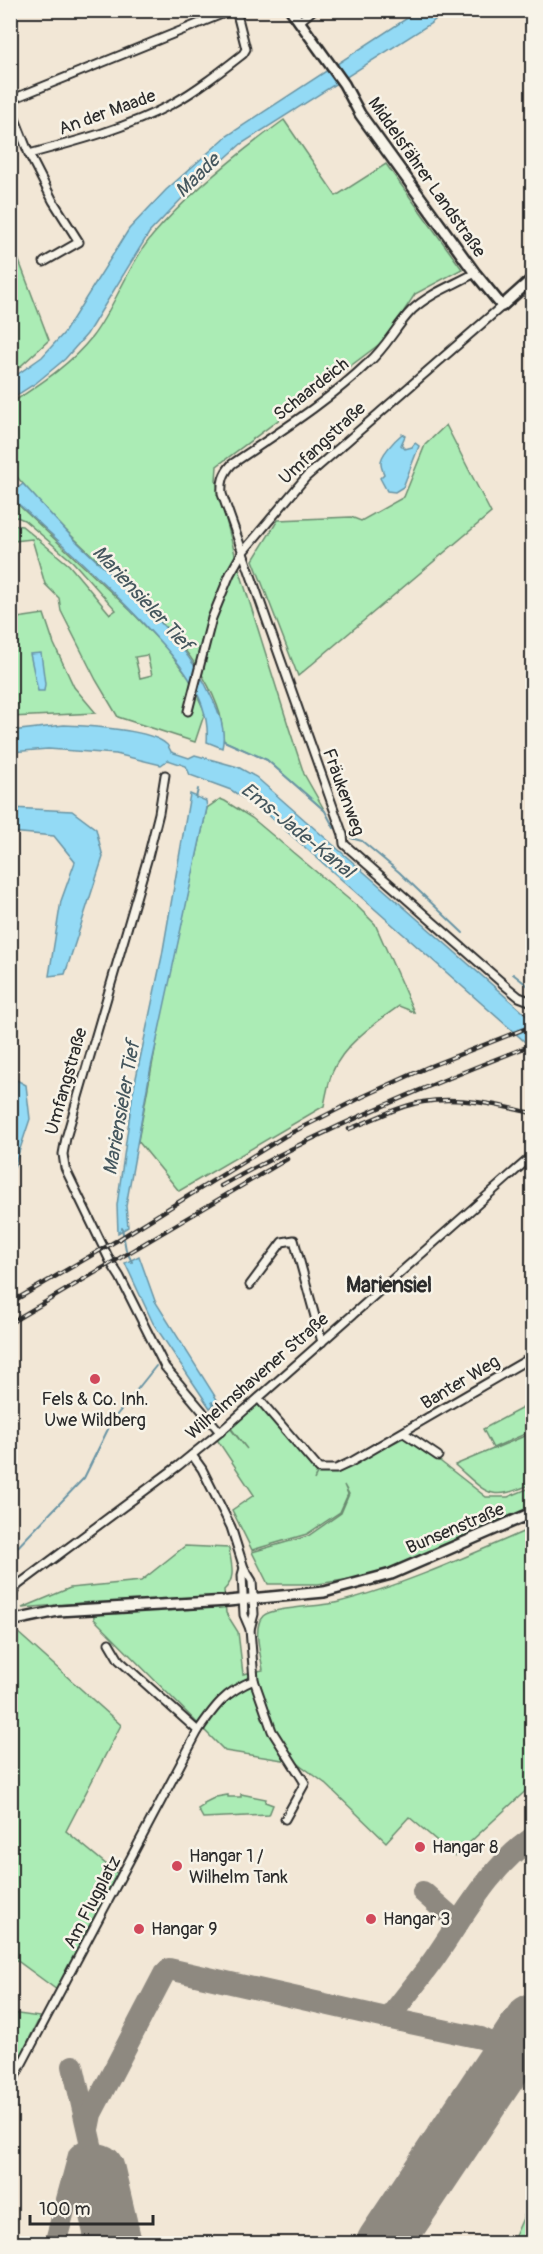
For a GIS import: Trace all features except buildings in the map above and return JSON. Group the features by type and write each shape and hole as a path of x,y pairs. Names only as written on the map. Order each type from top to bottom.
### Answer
{"street":[{"path":"10,100 234,10"},
{"name":"An der Maade","path":"29,154 83,140 135,122 172,104 206,82 246,50 234,10"},
{"name":"Middelsfährer Landstraße","path":"291,10 344,84 360,114 475,273 502,306"},
{"path":"299,22 313,10"},
{"path":"10,106 29,154 53,201 79,242 44,262"},
{"name":"Schaardeich","path":"242,553 222,494 221,484 226,471 232,464 314,409 369,363 411,312 425,300 475,273"},
{"name":"Umfangstraße","path":"188,711 212,618 230,574 242,553 306,477 532,279"},
{"name":"Fräukenweg","path":"242,553 316,756 344,844 508,988 519,997 532,1002"},
{"name":"Umfangstraße","path":"165,775 159,813 148,857 66,1138 62,1161 161,1360 180,1387 220,1432"},
{"name":"Wilhelmshavener Straße","path":"10,1597 18,1585 220,1432 532,1156"},
{"path":"250,1285 282,1242 296,1237 322,1342"},
{"name":"Banter Weg","path":"259,1399 319,1469 336,1469 404,1433 532,1357"},
{"path":"404,1433 438,1456"},
{"name":"Wilhelmshavener Straße","path":"192,1455 202,1469 231,1527 244,1568 252,1581 254,1599"},
{"name":"Bunsenstraße","path":"254,1599 324,1592 391,1574 532,1513"},
{"name":"Wilhelmshavener Straße","path":"244,1568 242,1575 244,1615 250,1629"},
{"path":"10,1621 58,1611 254,1599 250,1629 254,1680 272,1731 305,1783 285,1819"},
{"path":"109,1643 118,1660 198,1731"},
{"name":"Am Flugplatz","path":"10,2086 198,1731 215,1706 232,1690 254,1680"}],"green space":[{"path":"284,120 336,196 386,164 462,269 415,294 385,340 217,466 216,481 237,562 304,774 325,811 267,760 224,741 220,714 210,689 179,642 138,598 59,524 11,470 10,404 64,365 92,337 144,246 183,203 249,146"},
{"path":"10,237 49,340 11,375 10,375"},
{"path":"446,425 491,513 298,676 253,560 278,520 351,517 361,521 404,497 425,445"},
{"path":"10,497 131,611 166,648 189,678 205,712 195,742 118,717 96,680 61,611 59,598 45,584 32,539 14,541 16,552 11,553 11,527 13,525 22,526 69,565 110,614 116,610 73,562 24,520 17,517 11,519","holes":["147,655 152,675 140,678 135,657"]},
{"path":"44,614 54,644 74,687 96,713 11,717 11,619"},
{"path":"220,799 252,818 375,924 414,1012 399,1006 370,1027 352,1044 332,1073 324,1106 179,1191 138,1141 162,1012 207,808"},
{"path":"260,1402 318,1470 314,1480 319,1470 352,1464 405,1437 486,1497 508,1497 532,1487 532,1508 382,1574 318,1584 268,1584 252,1552 308,1536 341,1513 349,1494 344,1485 348,1494 340,1512 307,1534 252,1550 232,1510 254,1495 216,1438 229,1427 247,1449 230,1427"},
{"path":"532,1403 532,1443 527,1433 493,1448 483,1429"},
{"path":"527,1435 532,1446 532,1484 518,1490 497,1494 490,1492 475,1483 455,1465"},
{"path":"532,1528 532,1785 455,1856 409,1817 386,1842 326,1784 296,1762 225,1751 94,1619 93,1602 22,1608 70,1588 141,1581 185,1546 229,1548 232,1576 224,1590 226,1613 238,1632 243,1674 263,1670 258,1627 263,1616 268,1613 331,1604 363,1595 437,1569"},
{"path":"16,1631 121,1725 66,1831 119,1875 57,1990 11,1956 10,1633"},
{"path":"241,1794 266,1799 265,1802 273,1805 269,1815 203,1818 198,1809 216,1797 228,1795 228,1797 241,1797"},
{"path":"10,2013 40,2017 11,2076"},
{"path":"532,2198 532,2224 524,2243 512,2243"}],"water":[{"name":"Maade","path":"418,11 446,11 430,24 241,144 187,193 149,233 87,334 65,359 36,383 11,399 11,379 42,357 64,333 129,229 166,190 227,136"},
{"path":"402,434 405,436 401,445 405,449 412,447 415,443 419,446 403,487 395,492 387,491 380,478 384,474 381,461 388,448"},
{"path":"23,484 73,538 151,612 185,652 200,675 218,711 223,729 222,748 207,742 207,725 197,692 173,656 112,591 11,497 10,494"},
{"path":"41,653 45,684 44,691 38,691 30,654"},
{"name":"Ems-Jade-Kanal","path":"64,725 118,729 147,735 167,744 171,752 189,758 195,755 238,767 256,777 531,1019 532,1048 265,812 231,790 190,775 186,766 168,760 161,765 116,754 48,749 11,752 11,731"},
{"path":"190,794 206,801 207,808 150,1072 126,1206 128,1227 118,1233 117,1205 133,1092 162,956"},
{"path":"11,808 72,811 96,829 103,857 65,974 49,976 61,901 75,862 54,836 11,832"},
{"path":"11,1077 26,1085 30,1119 11,1176"},
{"path":"139,1256 155,1301 218,1401 210,1408 153,1323 125,1263"}],"waterway":[{"path":"224,741 267,760 325,811 334,828"},
{"name":"Mariensieler Tief","path":"196,798 198,789"},
{"path":"351,838 362,841 399,872 463,933"},
{"path":"513,974 532,989"},
{"name":"Mariensieler Tief","path":"122,1228 126,1250 132,1262"},
{"path":"10,1555 84,1478 112,1421 156,1366"},
{"name":"Mariensieler Tief","path":"212,1402 218,1411"}],"taxiway":[{"path":"501,2069 503,2058 499,2049 481,2038 391,2019 395,2010 490,1878 532,1838"},
{"path":"423,1892 458,1923"},
{"path":"88,2129 91,2114 164,1974 169,1969 391,2019"},
{"path":"73,2066 97,2171"},
{"path":"55,2244 79,2155 87,2149 94,2154"}],"runway":[{"path":"384,2244 532,2022"},
{"path":"97,2171 114,2244"}],"railway":[{"path":"10,1303 116,1241 285,1136 428,1067 532,1026"},
{"path":"221,1186 297,1146 374,1110 532,1045"},
{"path":"349,1129 404,1107 437,1100 478,1102 532,1113"},
{"path":"10,1323 287,1159"}],"place":[{"name":"Fels & Co. Inh. Uwe Wildberg","path":"95,1379"},
{"name":"Hangar 8","path":"420,1847"},
{"name":"Hangar 1 / Wilhelm Tank","path":"177,1866"},
{"name":"Hangar 3","path":"371,1919"},
{"name":"Hangar 9","path":"139,1929"}],"district":[{"name":"Mariensiel","path":"389,1285"}]}
